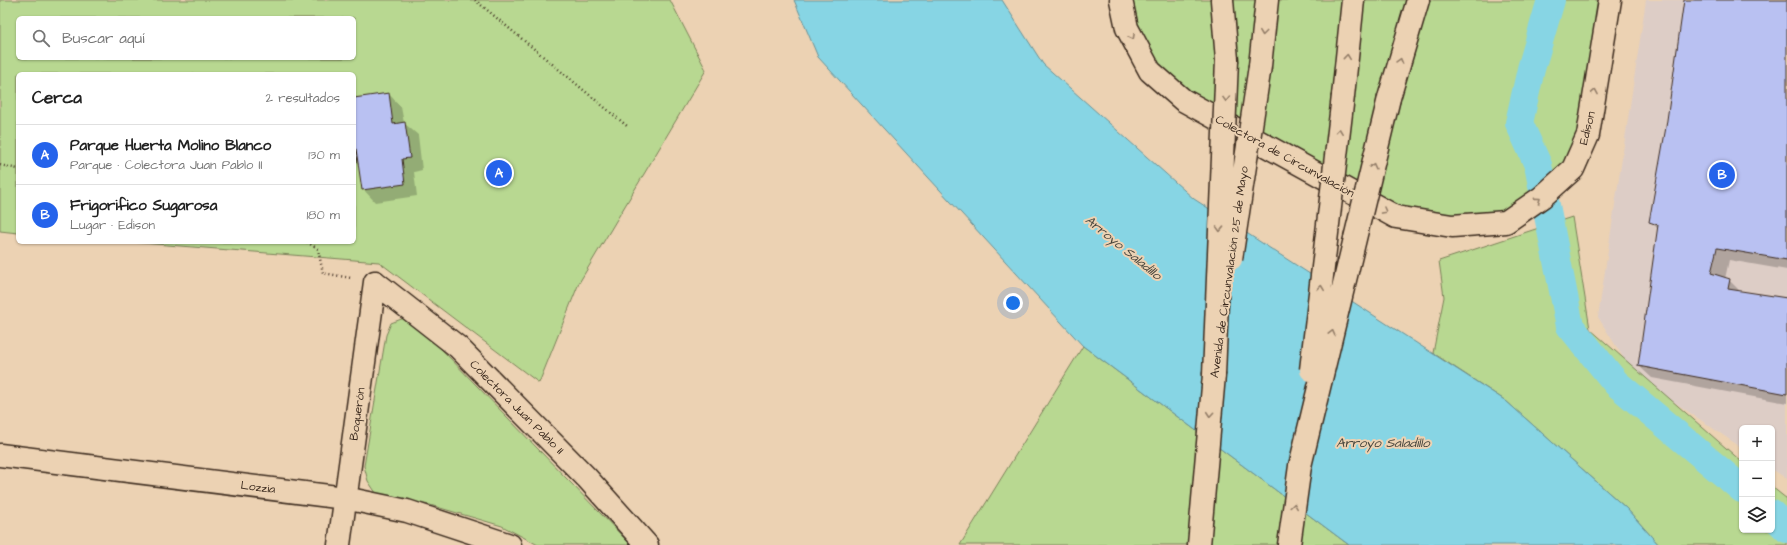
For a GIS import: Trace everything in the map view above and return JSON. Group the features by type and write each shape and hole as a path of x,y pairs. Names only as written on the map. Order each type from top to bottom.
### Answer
{"main road":[{"name":"Colectora de Circunvalación","path":"1121,0 1128,28 1150,71 1184,100 1396,217 1452,226 1506,222"},
{"path":"1214,375 1227,60 1222,0"},
{"name":"Avenida de Circunvalación 25 de Mayo","path":"1199,545 1214,375 1260,66 1267,0"},
{"path":"1289,545 1300,466 1353,0"},
{"path":"1300,466 1389,98 1418,0"},
{"name":"Edison","path":"1506,222 1542,197 1573,169 1588,135 1610,0"},
{"name":"Boquerón","path":"339,545 375,282"},
{"name":"Colectora Juan Pablo II","path":"375,282 458,347 587,478 647,545"},
{"name":"Lozzia","path":"0,454 345,498 407,511 510,545"}],"path":[{"path":"475,0 627,126"},
{"path":"0,165 16,169"},
{"path":"310,244 318,249 323,272 375,282"}],"shaded area":[{"path":"1646,0 1787,0 1787,479 1775,471 1775,425 1739,425 1739,446 1634,375 1598,317"}],"green space":[{"path":"0,0 670,0 706,70 579,283 539,383 379,262 155,244 356,244 356,72 16,72 16,233 0,231"},
{"path":"1121,0 1610,0 1573,169 1506,222 1396,217 1150,71"},
{"path":"1572,217 1590,329 1739,459 1739,533 1775,533 1775,489 1787,499 1787,545 1659,545 1627,509 1506,401 1433,353 1444,297 1439,261"},
{"path":"404,318 416,323 631,545 538,545 502,526 430,505 394,499 376,493 368,481 364,466 386,335 391,323"},
{"path":"1083,346 1349,545 960,545"}],"water":[{"name":"Arroyo Saladillo","path":"794,0 1002,0 1043,64 1194,199 1506,401 1627,509 1659,545 1349,545 1083,346 818,57"}],"building":[{"path":"1684,0 1787,0 1787,260 1717,248 1711,273 1730,279 1728,289 1787,298 1787,394 1638,366 1658,225 1649,222 1666,127"},
{"path":"389,93 393,124 405,122 410,158 402,159 405,184 362,190 356,149 356,98"}],"waterway":[{"path":"1551,0 1531,69 1519,123 1538,165 1570,326 1616,383 1739,486"},
{"path":"1775,517 1787,529"}],"place":[{"name":"Parque Huerta Molino Blanco","path":"499,173"},
{"name":"Frigorifico Sugarosa","path":"1722,175"}]}
